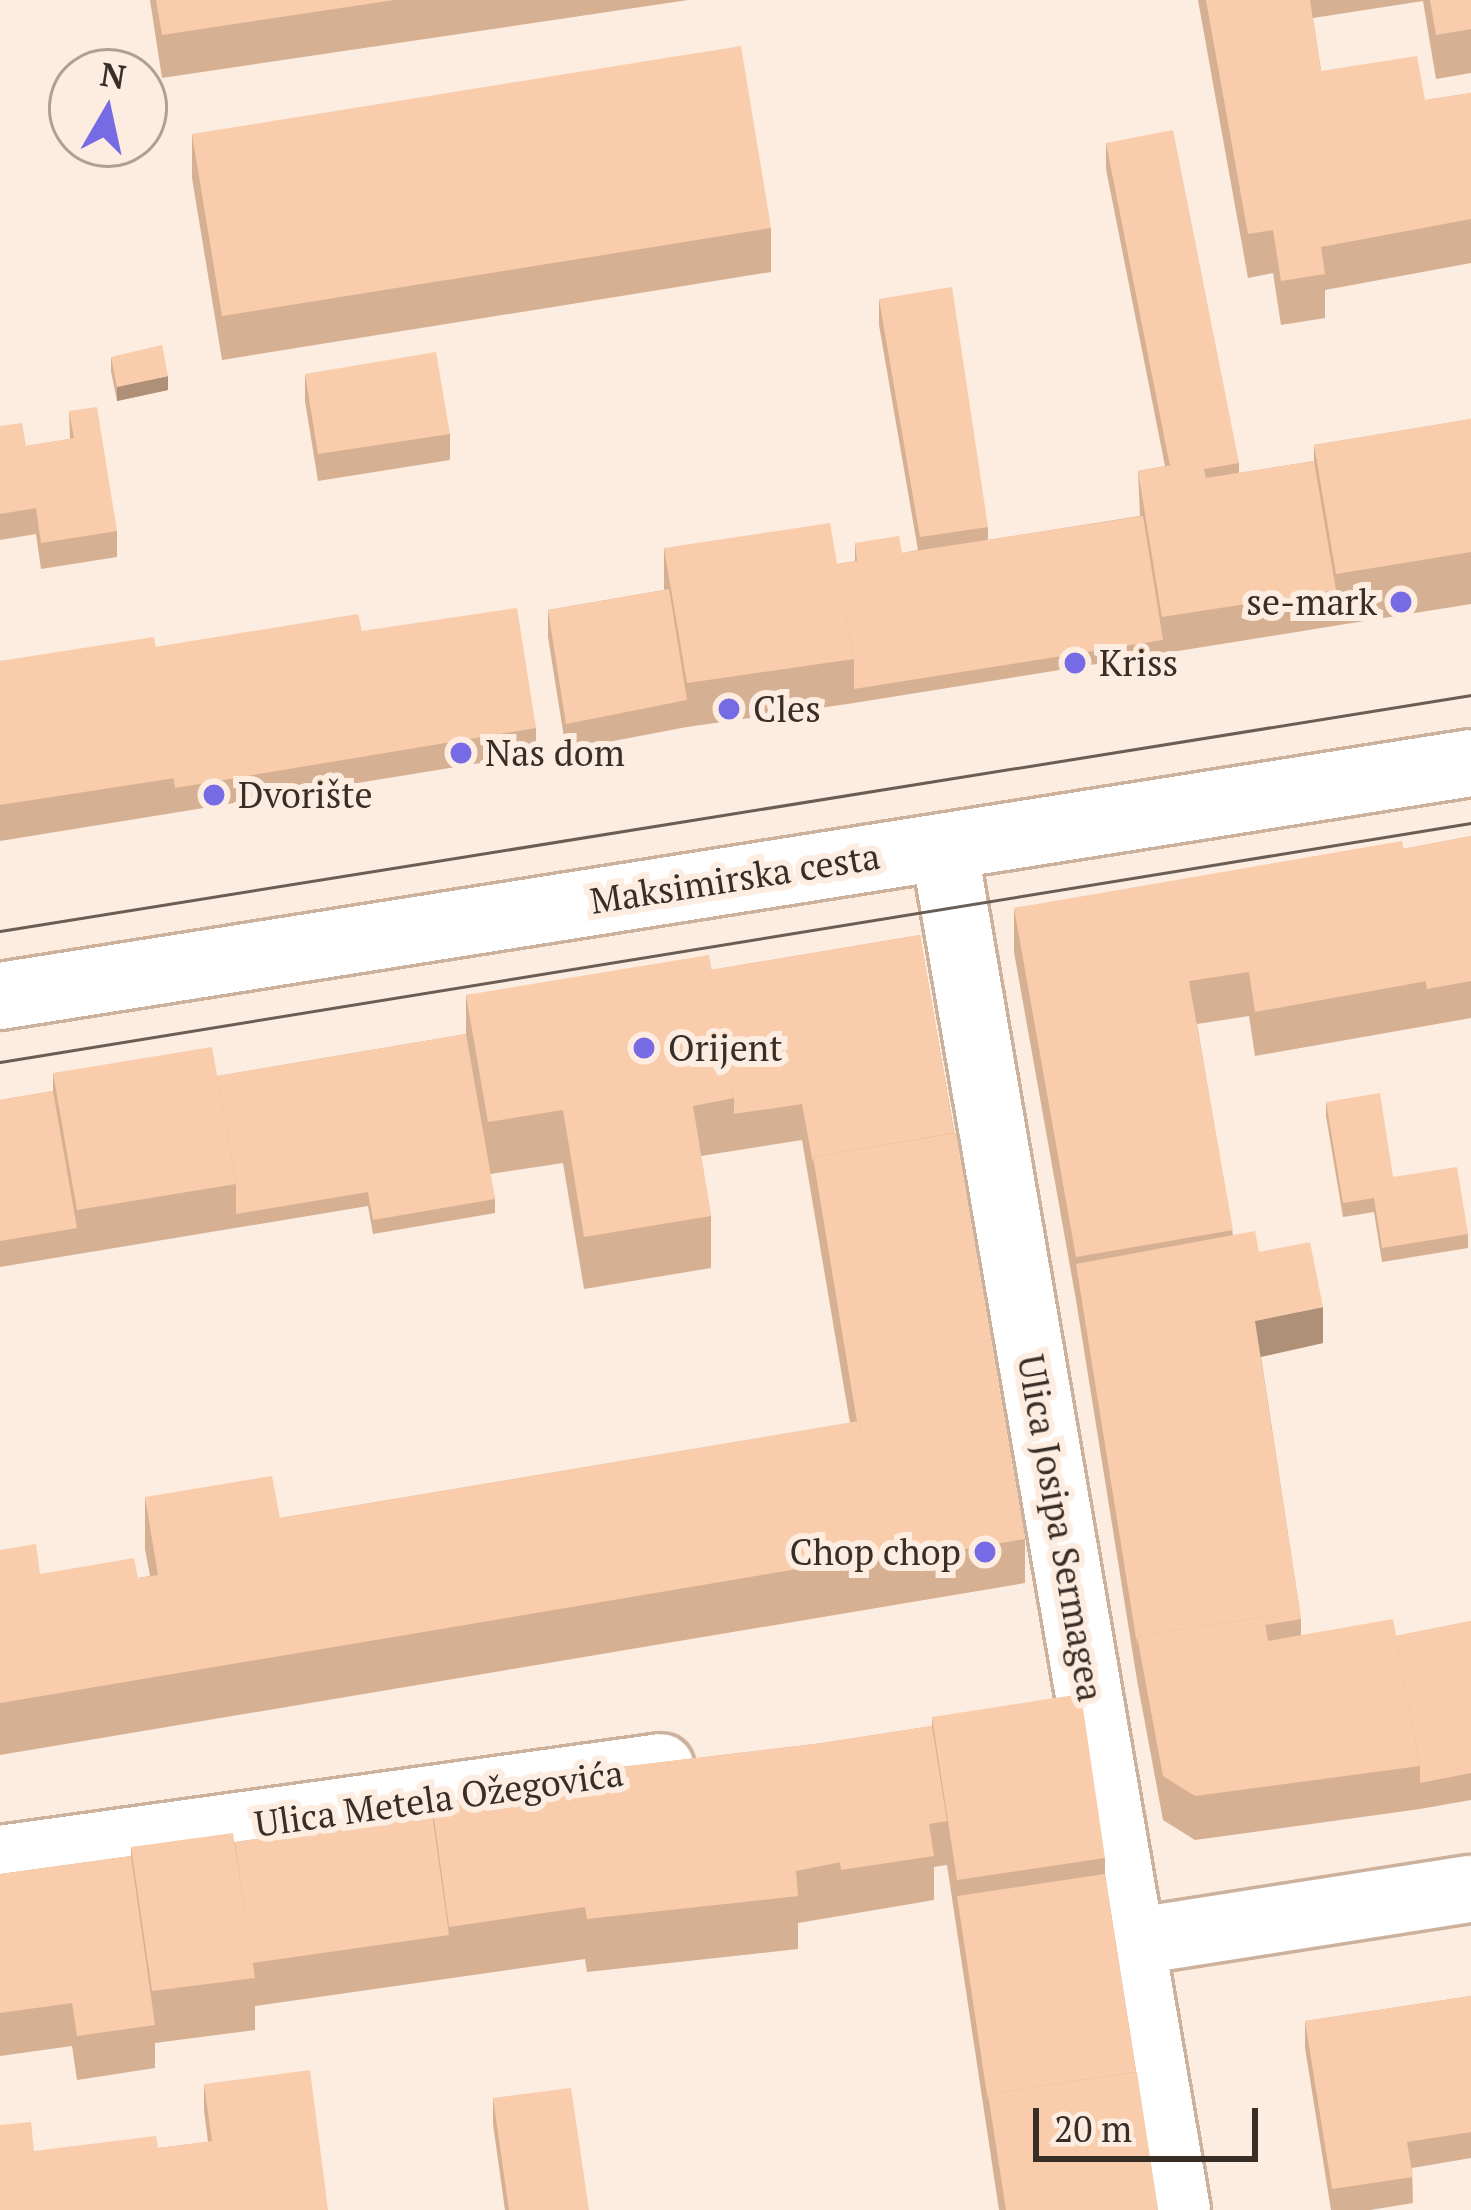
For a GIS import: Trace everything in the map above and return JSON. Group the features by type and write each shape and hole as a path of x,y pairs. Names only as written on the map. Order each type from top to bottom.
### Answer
{"street":[{"name":"Maksimirska cesta","path":"0,996 1471,763"},
{"name":"Ulica Josipa Sermagea","path":"944,847 1066,1710 1131,1942 1177,2210"},
{"name":"Ulica Metela Ožegovića","path":"0,1859 732,1757"},
{"path":"1131,1942 1471,1889"}],"building":[{"path":"156,0 394,0 162,35"},
{"path":"1206,0 1310,0 1321,71 1417,56 1425,100 1471,93 1471,219 1321,247 1325,274 1281,281 1273,230 1248,234"},
{"path":"1430,0 1471,0 1471,29 1436,35"},
{"path":"741,46 771,228 222,316 192,134"},
{"path":"1173,130 1239,463 1204,469 1202,460 1170,466 1106,143"},
{"path":"952,287 988,527 920,537 879,299"},
{"path":"162,345 168,376 117,387 111,357"},
{"path":"436,352 450,434 318,454 305,374"},
{"path":"97,407 117,531 41,543 36,508 0,514 0,426 22,423 26,446 74,438 69,411"},
{"path":"1471,419 1471,552 1336,574 1314,445"},
{"path":"1202,460 1206,478 1314,461 1336,590 1162,617 1138,471"},
{"path":"1143,516 1163,640 854,689 854,659 837,564 857,561 855,543 899,536 902,553"},
{"path":"830,523 854,659 687,683 664,548"},
{"path":"669,589 687,700 566,724 548,610"},
{"path":"517,608 536,728 175,788 155,647 358,614 362,631"},
{"path":"154,637 175,778 0,805 0,661"},
{"path":"1471,836 1471,981 1427,989 1403,849"},
{"path":"1402,841 1427,981 1255,1012 1249,972 1189,981 1233,1230 1076,1257 1014,908"},
{"path":"920,935 954,1133 813,1157 813,1164 802,1104 734,1114 711,970"},
{"path":"709,955 734,1098 693,1106 711,1216 584,1237 563,1110 488,1122 466,995"},
{"path":"466,1034 495,1199 373,1220 368,1192 236,1214 236,1184 217,1076"},
{"path":"212,1047 236,1184 77,1210 53,1073"},
{"path":"53,1091 77,1228 0,1241 0,1100"},
{"path":"1380,1093 1393,1177 1457,1167 1468,1234 1382,1248 1374,1198 1343,1203 1326,1102"},
{"path":"956,1133 1025,1539 881,1563 813,1157"},
{"path":"1255,1231 1259,1252 1310,1242 1323,1307 1255,1321 1301,1619 1265,1625 1264,1617 1137,1636 1137,1644 1076,1264"},
{"path":"859,1421 881,1555 0,1703 0,1550 36,1544 40,1574 134,1558 138,1578 158,1575 145,1497 272,1476 280,1518"},
{"path":"1264,1617 1268,1641 1393,1619 1420,1766 1195,1796 1163,1776 1137,1636"},
{"path":"1471,1621 1471,1773 1420,1783 1396,1636"},
{"path":"1081,1694 1105,1858 957,1880 932,1717"},
{"path":"932,1726 947,1821 929,1824 934,1856 841,1870 822,1743"},
{"path":"823,1743 841,1862 796,1871 798,1896 587,1919 585,1907 449,1927 432,1804 572,1786 570,1773"},
{"path":"432,1813 449,1935 252,1963 235,1842"},
{"path":"233,1833 255,1978 152,1991 131,1847"},
{"path":"131,1856 155,2025 77,2036 72,2003 0,2013 0,1874"},
{"path":"1105,1874 1136,2072 988,2094 988,2101 957,1896"},
{"path":"1471,1996 1471,2132 1407,2142 1413,2177 1332,2189 1305,2021"},
{"path":"310,2070 328,2210 0,2210 0,2125 31,2122 34,2151 156,2136 158,2148 212,2141 204,2084"},
{"path":"1137,2072 1158,2210 1006,2210 988,2094"},
{"path":"571,2088 589,2210 509,2210 493,2098"}],"tram line":[{"path":"0,931 1471,695"},
{"path":"0,1062 1471,823"}],"place":[{"name":"se-mark","path":"1401,602"},
{"name":"Kriss","path":"1075,663"},
{"name":"Cles","path":"729,709"},
{"name":"Nas dom","path":"461,753"},
{"name":"Dvorište","path":"214,795"},
{"name":"Orijent","path":"644,1048"},
{"name":"Chop chop","path":"985,1552"}]}
